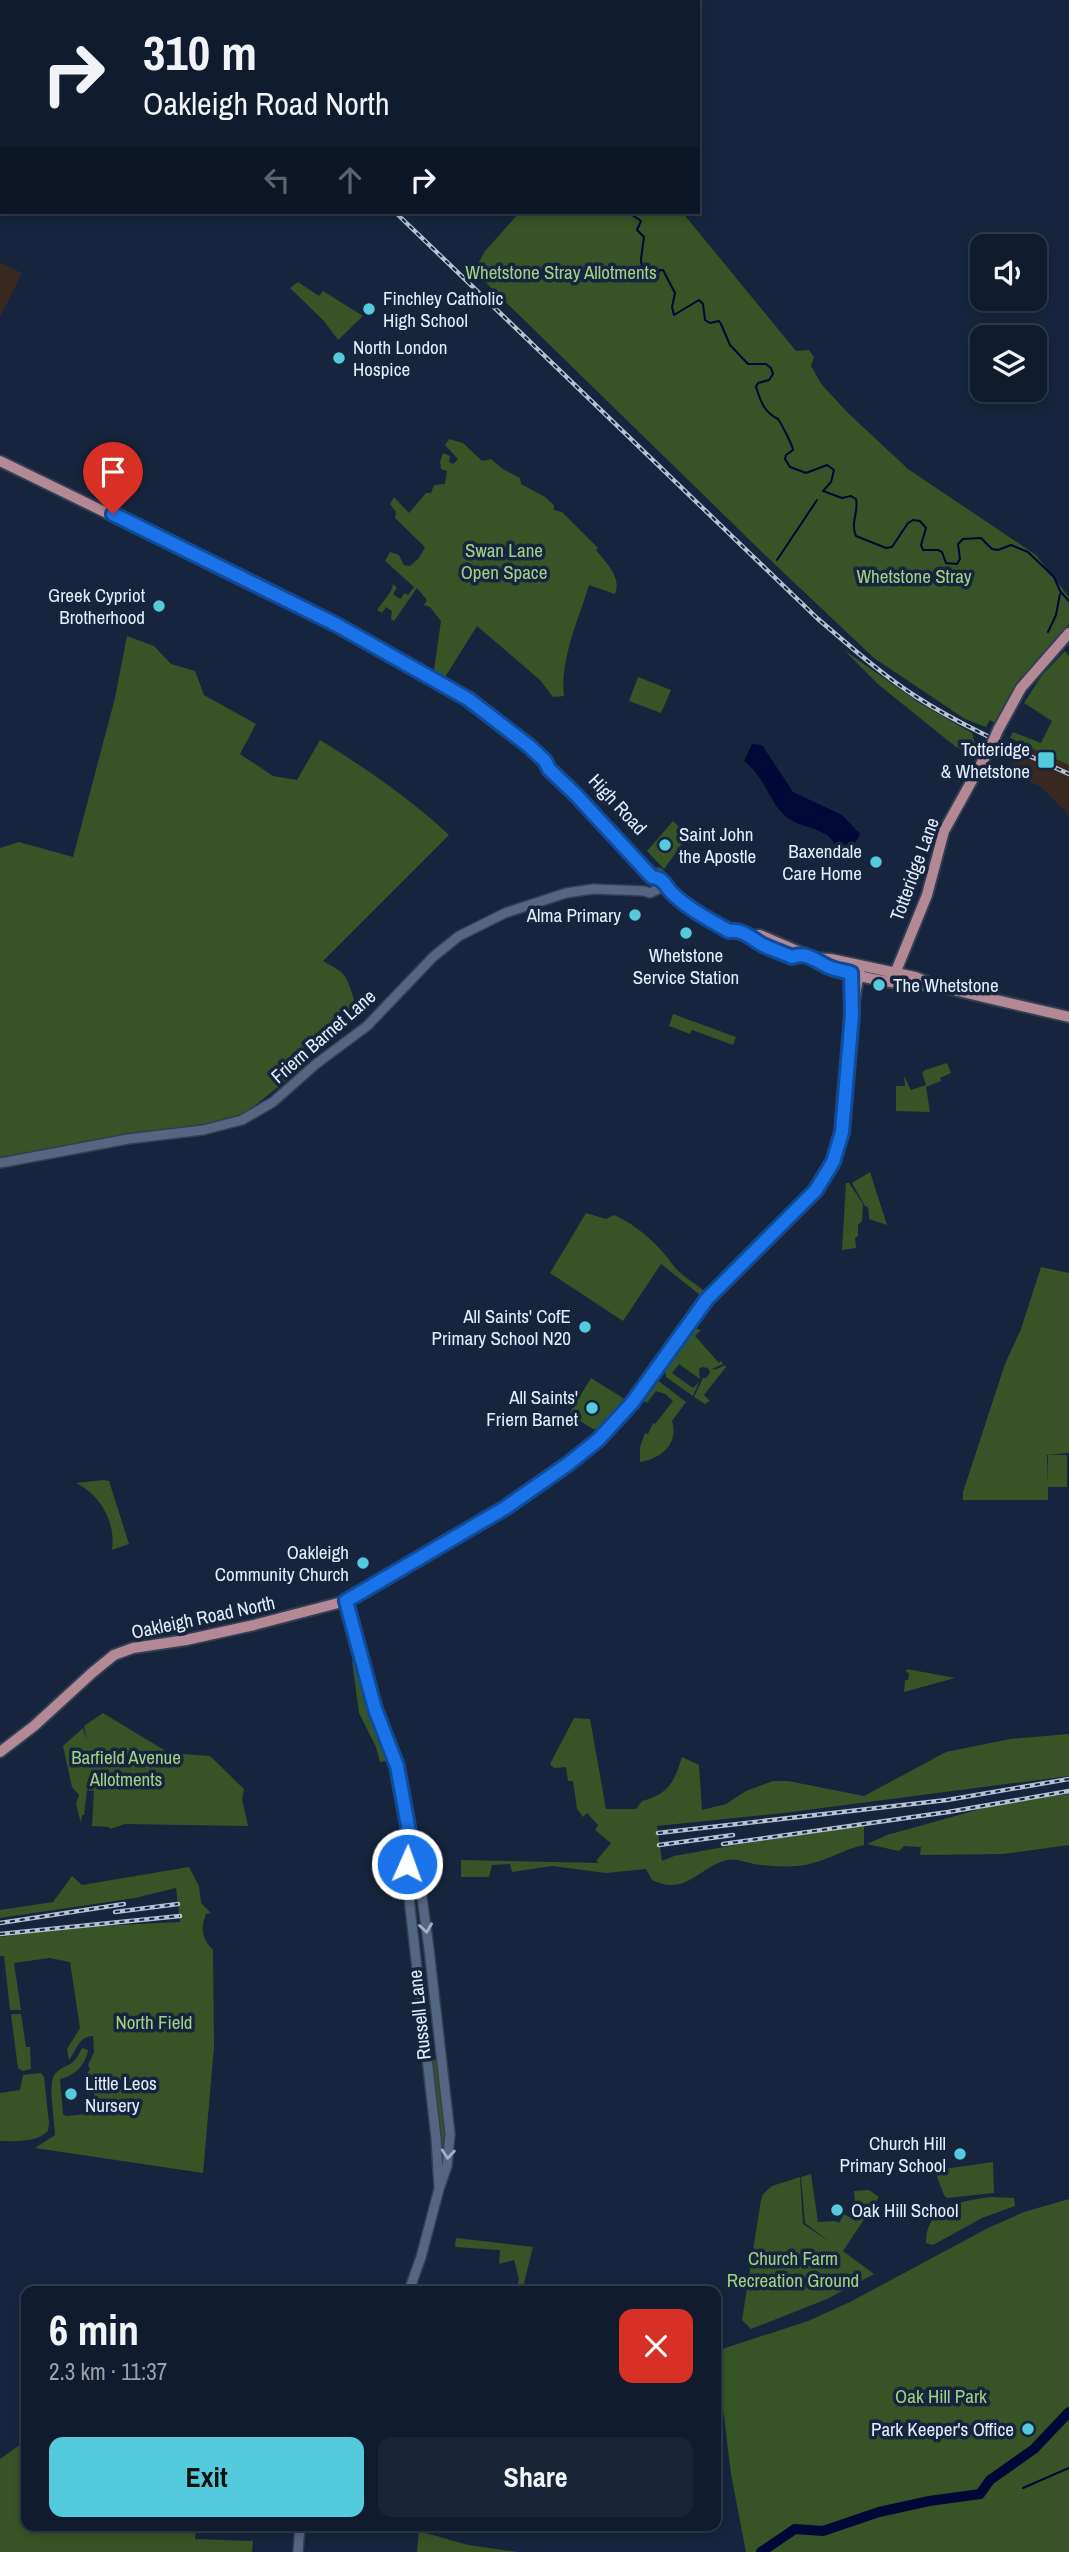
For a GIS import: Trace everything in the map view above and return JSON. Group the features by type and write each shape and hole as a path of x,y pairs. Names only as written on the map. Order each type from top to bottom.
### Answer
{"main road":[{"name":"High Road","path":"0,461 337,625 465,698 545,761 553,763 587,796 675,895 729,931 737,930 751,936 760,935 794,948 800,954 829,967 856,969 893,977 921,978 937,986 1069,1017"},
{"name":"Totteridge Lane","path":"893,977 924,901 944,831 1021,688 1069,634"},
{"name":"Friern Barnet Lane","path":"0,1163 128,1139 203,1130 243,1120 272,1102 316,1064 367,1026 433,957 459,936 505,913 566,892 593,889 653,893 663,881"},
{"name":"Oakleigh Road North","path":"0,1752 34,1726 114,1655 133,1648 213,1634 346,1601 505,1508 598,1440 632,1403 707,1299 812,1195 831,1167 842,1132 856,969"},
{"name":"Russell Lane","path":"346,1601 375,1709 397,1766 416,1860 440,2053 449,2150 447,2166 411,2286"},
{"name":"Russell Lane","path":"410,1837 408,1889 439,2189"},
{"path":"418,1979 432,1978"},
{"path":"427,2053 440,2053"},
{"path":"298,2552 300,2531"}],"shaded area":[{"path":"0,263 22,273 0,317"},
{"path":"1025,736 1069,757 1069,815 1041,787 1008,771"},
{"path":"752,744 762,745 793,792 842,815 860,834 851,851 842,851 827,835 783,814 757,774 744,761"}],"green space":[{"name":"Whetstone Stray","path":"518,214 684,214 796,351 809,350 814,357 811,366 822,385 848,413 908,469 1036,555 1069,597 1069,624 1029,671 995,723 990,720 986,727 965,719 874,658 474,271 485,251"},
{"path":"298,282 319,296 323,291 363,316 338,340 324,321 290,288"},
{"name":"Swan Lane Open Space","path":"449,439 463,443 482,461 491,459 520,478 521,484 545,497 554,505 554,510 562,512 598,548 596,550 615,576 615,594 589,585 567,654 564,696 553,697 540,680 477,626 445,677 434,670 441,621 430,607 424,605 427,600 417,588 394,621 391,619 392,611 386,607 382,613 377,610 393,584 397,588 393,594 400,599 405,593 408,595 414,587 385,561 390,552 399,555 404,565 410,566 419,558 425,547 395,518 396,512 390,504 394,497 409,513 426,493 431,493 434,485 445,484 447,471 441,469 440,462 443,453 450,456 449,462 453,464 458,459 445,445"},
{"path":"127,636 154,646 171,664 195,671 204,695 256,724 240,754 273,776 297,780 320,740 387,784 449,835 323,961 345,976 355,1003 305,1065 247,1112 201,1127 128,1133 0,1160 0,848 19,842 73,857 115,698"},
{"path":"844,650 918,702 972,733 977,750 974,755 956,747 879,685"},
{"path":"1065,651 1069,656 1069,765 1010,738 1013,732 1041,743 1052,721 1024,703 1042,675"},
{"path":"638,677 671,690 661,713 629,701"},
{"path":"673,821 688,836 664,869 647,851"},
{"path":"673,1014 736,1037 733,1045 692,1030 690,1034 669,1026"},
{"path":"947,1063 951,1073 926,1087 930,1112 896,1111 896,1086 905,1086 904,1076 911,1090 926,1085 922,1073 925,1070"},
{"path":"870,1172 887,1225 869,1219 868,1207 852,1183"},
{"path":"846,1183 849,1183 863,1204 862,1221 858,1225 858,1236 855,1238 856,1248 842,1250"},
{"path":"586,1213 606,1219 614,1215 631,1224 655,1243 680,1272 704,1291 700,1295 661,1264 623,1321 550,1273"},
{"path":"1041,1267 1069,1273 1069,1453 1047,1455 1048,1484 1048,1455 1067,1455 1067,1487 1048,1487 1048,1500 963,1500 963,1492 1005,1364 1021,1329"},
{"path":"694,1328 701,1330 695,1336 719,1363 721,1361 723,1364 710,1370 725,1365 726,1367 704,1395 710,1401 705,1404 694,1397 703,1378 710,1373 708,1368 699,1369 700,1379 679,1364 672,1373 693,1388 699,1382 693,1396 666,1377 665,1370"},
{"path":"591,1378 626,1400 599,1428 593,1429 569,1414"},
{"path":"656,1379 686,1402 672,1421 673,1437 666,1449 655,1458 640,1462 640,1447 645,1433 648,1434 653,1423 655,1424 673,1401 656,1391 647,1403 641,1399"},
{"path":"109,1481 129,1544 112,1550 112,1530 105,1511 93,1495 76,1483"},
{"path":"357,1660 365,1690 392,1760 380,1762 376,1747 359,1713 352,1661"},
{"path":"907,1669 955,1678 904,1692 909,1673 906,1672"},
{"name":"Barfield Avenue Allotments","path":"103,1713 169,1753 210,1756 244,1789 242,1799 248,1826 125,1824 110,1829 92,1826 94,1791 87,1790 81,1823 76,1804 79,1795 72,1787 63,1746 83,1728 87,1740 84,1726"},
{"path":"574,1718 590,1719 606,1809 636,1809 642,1801 659,1795 673,1780 682,1757 699,1765 702,1810 726,1804 746,1791 773,1781 788,1781 864,1796 946,1752 1010,1739 1069,1734 1069,1776 784,1813 657,1826 662,1861 674,1856 735,1845 864,1825 864,1845 806,1865 776,1866 727,1860 684,1883 674,1885 652,1880 646,1869 606,1873 552,1866 512,1872 510,1864 492,1865 489,1877 461,1877 461,1860 599,1863 596,1861 611,1843 595,1830 598,1825 587,1813 583,1817 577,1809 573,1781 568,1781 566,1767 554,1768 550,1764"},
{"path":"1069,1794 1069,1845 1003,1854 920,1855 921,1847 904,1846 899,1851 867,1844 887,1835 1009,1801"},
{"name":"North Field","path":"189,1867 199,1886 201,1903 211,1913 206,1914 203,1929 204,1938 213,1950 214,2047 203,2173 35,2148 55,2135 51,2094 55,2074 72,2063 82,2048 88,2050 82,2065 75,2072 60,2079 63,2114 97,2113 91,2075 87,2074 94,2052 93,2036 81,2041 69,2060 67,2049 80,2028 70,1962 49,1958 14,1963 21,2010 10,2010 4,1956 0,1956 0,1937 57,1928 180,1922 176,1888 135,1898 0,1918 0,1910 53,1902 72,1876 82,1885"},
{"path":"13,2014 21,2014 26,2047 30,2047 31,2069 23,2071 18,2068"},
{"path":"440,2058 448,2132 445,2165 441,2165 432,2060"},
{"path":"41,2073 44,2077 48,2131 31,2139 0,2141 0,2093 20,2090 23,2075"},
{"path":"993,2162 994,2193 947,2198 944,2195 936,2174 944,2169"},
{"name":"Church Farm Recreation Ground","path":"811,2174 818,2222 839,2223 844,2214 856,2221 862,2211 855,2206 854,2191 869,2190 879,2197 843,2251 874,2274 827,2299 751,2329 742,2320 763,2194 772,2186 800,2177 803,2224 830,2242 805,2223 801,2177"},
{"path":"992,2197 1014,2198 1015,2206 982,2218 933,2245 926,2243 927,2231 939,2213 959,2203"},
{"name":"Oak Hill Park","path":"1069,2199 1069,2552 746,2552 731,2474 721,2392 721,2349 808,2321 850,2302 988,2228 1024,2212"},
{"path":"456,2238 533,2247 523,2286 517,2286 519,2279 514,2260 499,2264 500,2250 455,2247"},
{"path":"21,2444 21,2531 196,2531 195,2539 253,2541 252,2552 0,2552 0,2459"},
{"path":"419,2531 468,2545 518,2552 417,2552"}],"waterway":[{"path":"618,214 623,214"},
{"path":"631,214 641,221 637,230 644,237 641,259 643,277 649,280 655,278 660,270 663,270 675,293 672,307 674,315 699,300 703,304 705,320 710,323 719,321 730,345 748,364 766,364 771,368 773,374 769,380 758,383 756,387 764,406 778,419 791,444 793,450 785,459 790,467 806,473 827,465 834,470 831,482 823,491 842,498 851,496 856,499 856,536 886,548 892,547 908,523 913,520 920,521 926,528 921,545 923,550 938,550 942,552 946,563 957,564 960,559 958,544 963,539 981,538 992,549 998,550 1011,545 1028,552 1054,577 1060,591 1069,601"},
{"path":"777,560 817,500"},
{"path":"1048,632 1056,615 1060,594"},
{"path":"761,2552 795,2529 823,2531 879,2512 980,2494 990,2480 1034,2449 1069,2412"},
{"path":"1023,2488 1069,2468"}],"railway":[{"path":"397,214 818,619 915,696 991,738 1069,774"},
{"path":"658,1833 947,1800 1069,1779"},
{"path":"723,1844 948,1812 1069,1791"},
{"path":"659,1845 733,1835"},
{"path":"0,1923 124,1904"},
{"path":"115,1912 178,1904"},
{"path":"0,1934 180,1916"}],"place":[{"name":"Finchley Catholic High School","path":"369,309"},
{"name":"North London Hospice","path":"339,358"},
{"name":"Greek Cypriot Brotherhood","path":"159,606"},
{"name":"Totteridge & Whetstone","path":"1046,760"},
{"name":"Saint John the Apostle","path":"665,845"},
{"name":"Baxendale Care Home","path":"876,862"},
{"name":"Alma Primary","path":"635,915"},
{"name":"Whetstone Service Station","path":"686,933"},
{"name":"The Whetstone","path":"879,985"},
{"name":"All Saints' CofE Primary School N20","path":"585,1327"},
{"name":"All Saints' Friern Barnet","path":"592,1408"},
{"name":"Oakleigh Community Church","path":"363,1563"},
{"name":"Little Leos Nursery","path":"71,2094"},
{"name":"Church Hill Primary School","path":"960,2154"},
{"name":"Oak Hill School","path":"837,2210"},
{"name":"Park Keeper's Office","path":"1028,2429"}],"route":[{"path":"113,514 337,625 475,704 531,747 652,877 659,878 690,907 729,931 737,930 751,936 761,945 792,957 800,954 814,958 829,967 851,973 852,1014 842,1132 833,1162 816,1190 697,1310 632,1403 598,1440 505,1508 346,1601 375,1709 397,1766 403,1791 410,1837 407,1864"}],"park label":[{"name":"Whetstone Stray Allotments","path":"561,272"}]}
